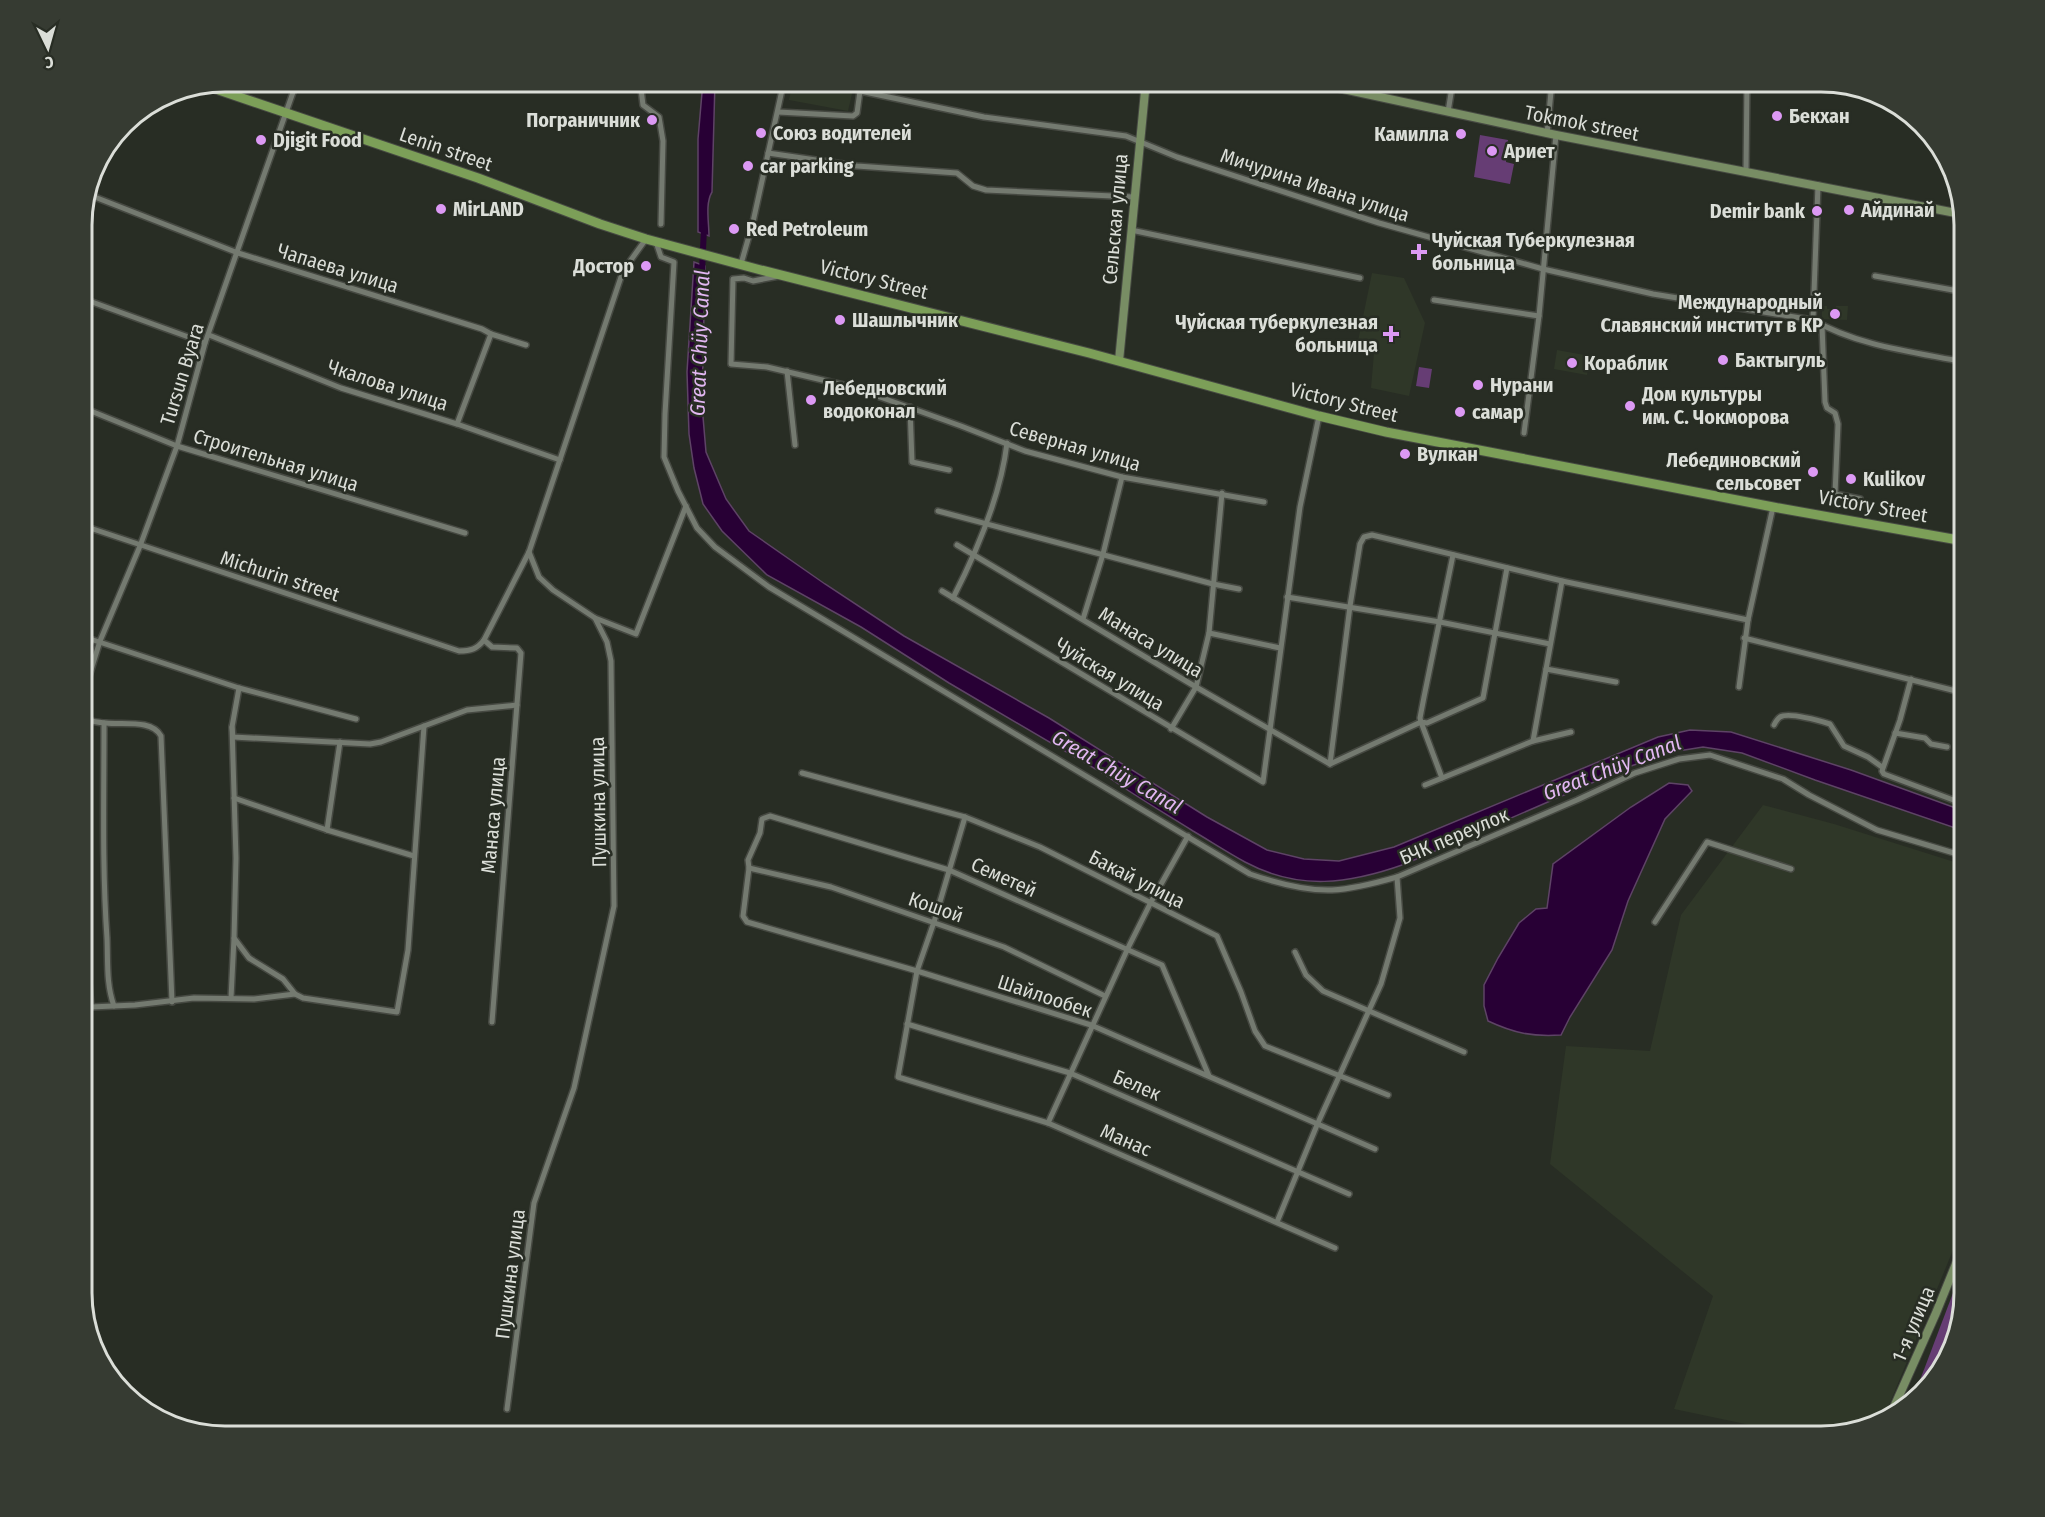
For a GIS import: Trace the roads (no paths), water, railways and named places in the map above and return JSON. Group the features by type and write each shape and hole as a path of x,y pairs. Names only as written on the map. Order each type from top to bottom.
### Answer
{"main road":[{"name":"Lenin street","path":"224,92 478,178 600,224 725,261"},
{"name":"Сельская улица","path":"1119,361 1145,92"},
{"name":"Tokmok street","path":"1356,92 1547,134 1953,212"},
{"name":"Victory Street","path":"725,261 1119,361 1386,432 1773,507 1954,539"},
{"name":"1-я улица","path":"1897,1401 1954,1269"}],"street":[{"name":"Tursun Byara","path":"92,667 177,446 205,344 293,92"},
{"path":"641,92 643,105 659,117 663,141 661,224"},
{"path":"741,264 782,92"},
{"name":"Мичурина Ивана улица","path":"778,112 853,116 857,112 860,92"},
{"name":"Мичурина Ивана улица","path":"865,92 984,117 1122,135 1177,157 1379,223 1543,268 1653,294 1813,320 1874,344 1954,360"},
{"path":"1448,112 1451,92"},
{"path":"1547,134 1551,92"},
{"path":"1746,171 1748,92"},
{"path":"1524,433 1539,316 1556,135"},
{"path":"768,153 857,166 957,173 974,186 986,190 1134,196"},
{"path":"1813,320 1818,185"},
{"name":"Чапаева улица","path":"95,197 238,253 482,329 526,345"},
{"path":"1131,230 1360,278"},
{"path":"484,640 529,552 623,271 651,240"},
{"name":"БЧК переулок","path":"651,240 661,257 674,262 664,457 697,528 715,547 769,587 1250,874 1281,885 1332,890 1368,885 1397,877 1577,801 1635,773 1679,759 1710,755 1783,779 1876,830 1954,853"},
{"name":"Северная улица","path":"783,275 753,281 744,278 733,279 731,364 787,371 852,387 1025,451 1122,477 1264,502"},
{"path":"1875,276 1954,290"},
{"path":"1434,300 1539,316"},
{"path":"92,302 205,344"},
{"path":"1822,325 1825,402 1827,408 1836,412 1838,424 1835,494 1860,499"},
{"path":"457,424 491,334"},
{"name":"Чкалова улица","path":"209,335 341,388 457,424 560,460"},
{"path":"787,371 795,445"},
{"path":"910,407 912,462 949,470"},
{"name":"Строительная улица","path":"92,411 177,446 465,533"},
{"path":"1271,728 1300,507 1319,416"},
{"path":"952,598 975,555 1005,462 1006,443"},
{"path":"1083,619 1103,554 1122,477"},
{"path":"1172,729 1196,687 1209,633 1222,493"},
{"path":"595,618 636,634 686,506"},
{"path":"1739,687 1744,638 1773,507"},
{"path":"938,511 1239,589"},
{"name":"Michurin street","path":"92,529 459,651 469,651 478,647 484,640"},
{"path":"1330,764 1350,606 1360,544 1364,537 1372,535 1507,568 1748,620"},
{"name":"Манаса улица","path":"957,545 1330,764"},
{"name":"Пушкина улица","path":"507,1409 534,1203 574,1088 614,906 611,661 608,642 595,618 553,590 539,577 529,552"},
{"path":"1442,778 1424,722 1420,718 1453,555"},
{"path":"1330,764 1483,698 1507,568"},
{"path":"1533,741 1562,580"},
{"name":"Чуйская улица","path":"942,591 1263,782 1271,728"},
{"path":"1287,597 1440,622 1550,644"},
{"path":"1209,633 1280,648"},
{"path":"1744,638 1954,690"},
{"path":"92,639 239,688 356,719"},
{"name":"Манаса улица","path":"484,640 492,647 518,648 522,653 492,1022"},
{"path":"1546,669 1616,682"},
{"path":"1882,768 1911,679"},
{"path":"231,998 236,858 232,727 239,688"},
{"path":"233,737 370,744 467,710 517,705"},
{"path":"1774,725 1778,718 1783,716 1800,717 1830,724 1844,746 1868,757 1882,768 1884,774 1954,800"},
{"path":"92,721 149,726 156,729 162,740 172,1002"},
{"path":"104,723 103,889 110,993 114,1006"},
{"path":"234,938 249,958 285,981 296,994 303,998 397,1012 408,950 424,726"},
{"path":"1425,785 1533,741 1571,732"},
{"path":"1895,733 1925,738 1931,744 1947,747"},
{"path":"327,830 340,742"},
{"name":"Бакай улица","path":"802,773 965,817 1040,847 1217,936 1241,992 1254,1031 1265,1046 1388,1095"},
{"path":"234,798 327,830 414,856"},
{"name":"Семетей","path":"749,868 748,860 760,833 762,819 767,816 949,870 1128,948 1162,965 1209,1076"},
{"path":"907,1024 917,971 965,817"},
{"path":"1048,1123 1128,948 1188,836"},
{"path":"1655,922 1707,842 1791,869"},
{"name":"Кошой","path":"749,868 831,887 1004,947 1105,996"},
{"name":"Шайлообек","path":"749,868 743,916 747,922 917,971 1091,1025 1375,1149"},
{"path":"1277,1222 1317,1125 1381,984 1400,918 1397,877"},
{"path":"1295,952 1306,975 1323,991 1464,1052"},
{"path":"92,1007 172,1002 194,998 271,998 296,994"},
{"name":"Белек","path":"907,1024 1070,1073 1349,1194"},
{"name":"Манас","path":"907,1024 898,1077 1048,1123 1335,1248"}],"water":[{"path":"702,92 715,92 712,192 708,208 709,236 698,232 698,139"},
{"path":"694,262 705,266 702,405 706,452 726,499 749,531 904,636 1049,718 1207,817 1267,850 1304,859 1339,861 1394,847 1658,737 1690,730 1731,732 1851,770 1954,807 1954,828 1742,753 1703,747 1672,752 1631,766 1384,871 1344,880 1305,881 1265,871 1225,850 861,627 767,575 722,531 703,504 689,434 687,372"},
{"path":"1669,783 1688,785 1692,791 1665,819 1628,901 1612,950 1561,1035 1523,1033 1488,1021 1484,1006 1484,985 1519,923 1536,909 1547,908 1553,864 1631,807"}],"waterway":[{"name":"Great Chüy Canal","path":"702,272 704,228"}],"place":[{"name":"Бекхан","path":"1777,116"},
{"name":"Пограничник","path":"652,120"},
{"name":"Союз водителей","path":"761,133"},
{"name":"Камилла","path":"1461,134"},
{"name":"Djigit Food","path":"261,140"},
{"name":"Ариет","path":"1492,151"},
{"name":"car parking","path":"748,166"},
{"name":"MirLAND","path":"441,209"},
{"name":"Айдинай","path":"1849,210"},
{"name":"Demir bank","path":"1817,211"},
{"name":"Red Petroleum","path":"734,229"},
{"name":"Чуйская Туберкулезная больница","path":"1419,252"},
{"name":"Достор","path":"646,266"},
{"name":"Международный Славянский институт в КР","path":"1835,314"},
{"name":"Шашлычник","path":"840,320"},
{"name":"Чуйская туберкулезная больница","path":"1391,334"},
{"name":"Бактыгуль","path":"1723,360"},
{"name":"Кораблик","path":"1572,363"},
{"name":"Нурани","path":"1478,385"},
{"name":"Лебедновский водоконал","path":"811,400"},
{"name":"Дом культуры им. С. Чокморова","path":"1630,406"},
{"name":"самар","path":"1460,412"},
{"name":"Вулкан","path":"1405,454"},
{"name":"Лебединовский сельсовет","path":"1813,472"},
{"name":"Kulikov","path":"1851,479"}]}
